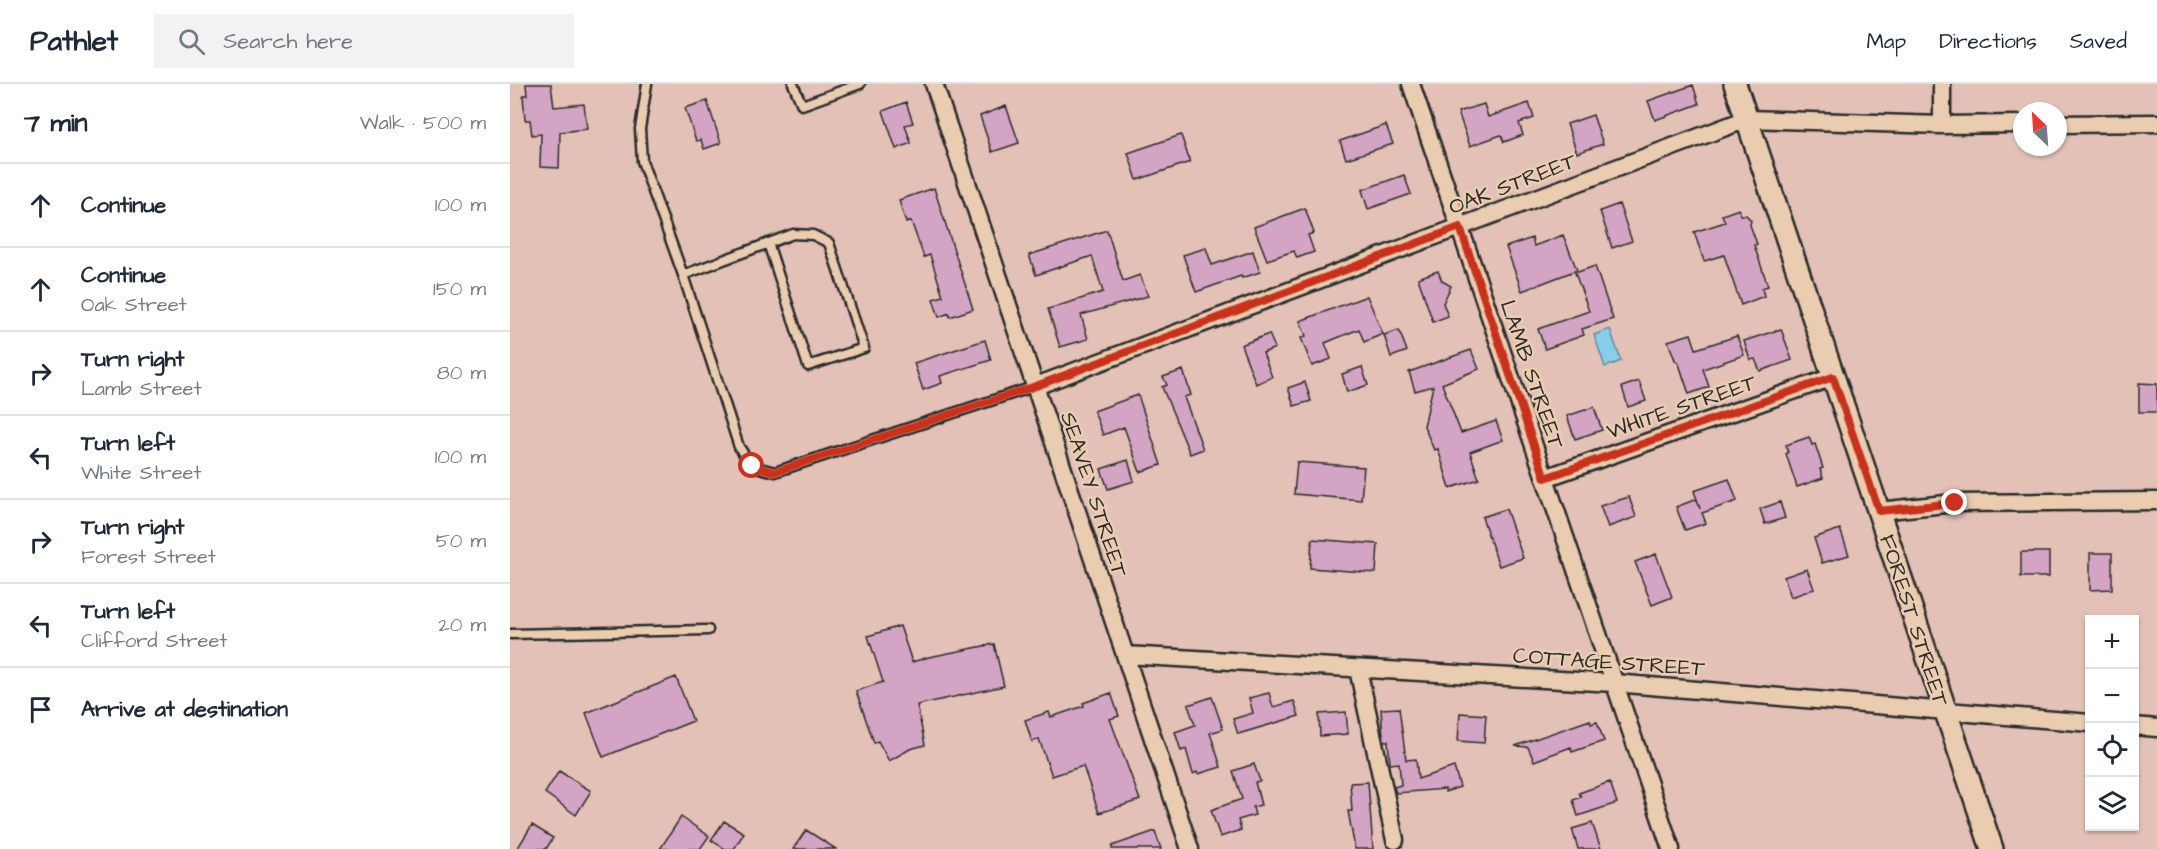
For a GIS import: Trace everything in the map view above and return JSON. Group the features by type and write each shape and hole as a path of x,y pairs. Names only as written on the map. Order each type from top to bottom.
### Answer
{"street":[{"name":"SEAVEY STREET","path":"934,84 1190,849"},
{"name":"LAMB STREET","path":"1411,84 1671,849"},
{"name":"FOREST STREET","path":"1735,84 1992,849"},
{"path":"1942,84 1942,125"},
{"name":"OAK STREET","path":"1036,386 1747,119 1942,125 2013,124"},
{"path":"2067,124 2157,123"},
{"name":"WHITE STREET","path":"1545,478 1833,377"},
{"path":"1879,511 1955,503 2157,501"},
{"name":"COTTAGE STREET","path":"1125,656 1614,683 2085,723"},
{"path":"1358,669 1395,840"},
{"path":"2139,726 2157,728"}],"lane":[{"path":"647,84 640,129 642,161 683,274 739,447 752,466 775,472 1036,386"},
{"path":"793,84 802,105 860,84"},
{"path":"683,274 768,243 793,234 813,235 829,243 864,348 808,366 768,243"},
{"path":"510,634 708,630"}],"water":[{"path":"1610,329 1621,361 1605,367 1594,335"}],"building":[{"path":"526,84 551,84 554,107 584,104 587,129 560,132 559,168 540,167 541,134 532,135 530,120 525,120 523,95 527,95"},
{"path":"1693,85 1699,104 1655,120 1648,101"},
{"path":"707,101 721,143 704,149 701,140 696,141 685,108"},
{"path":"906,102 913,123 905,125 911,143 896,149 883,111"},
{"path":"1529,103 1534,118 1519,123 1523,135 1504,142 1501,135 1470,146 1458,112 1484,104 1488,117"},
{"path":"1006,106 1019,143 992,152 980,116"},
{"path":"1593,115 1603,144 1577,153 1567,124"},
{"path":"1386,125 1393,144 1346,159 1340,141"},
{"path":"1181,135 1190,162 1137,180 1128,153"},
{"path":"1404,175 1411,194 1368,209 1362,190"},
{"path":"934,188 973,309 950,317 949,313 939,317 933,299 943,296 930,255 924,257 911,221 906,223 899,200"},
{"path":"1619,204 1632,241 1612,248 1600,211"},
{"path":"1305,208 1314,233 1308,235 1314,252 1297,258 1294,251 1267,260 1254,227"},
{"path":"1739,209 1740,215 1746,215 1751,220 1750,225 1757,244 1754,245 1768,286 1762,288 1764,296 1741,305 1724,255 1704,261 1694,232 1725,222 1722,215"},
{"path":"1107,230 1123,281 1140,275 1148,296 1081,315 1088,339 1060,347 1048,309 1103,292 1092,256 1036,275 1029,255"},
{"path":"1563,235 1577,270 1522,291 1506,247 1532,238 1534,246"},
{"path":"1206,248 1212,265 1253,251 1260,272 1242,278 1241,276 1196,292 1183,255"},
{"path":"1595,266 1613,319 1582,329 1584,335 1545,349 1538,329 1589,311 1575,273"},
{"path":"1438,271 1442,281 1451,286 1443,303 1448,316 1433,322 1418,278"},
{"path":"1367,296 1383,334 1364,342 1359,329 1325,343 1331,359 1312,366 1301,338 1306,336 1300,321"},
{"path":"1781,329 1792,360 1760,371 1755,359 1750,360 1744,341"},
{"path":"1399,330 1407,351 1391,357 1384,335"},
{"path":"1269,334 1275,348 1263,353 1272,377 1256,384 1241,345"},
{"path":"1691,334 1696,349 1737,336 1744,355 1703,369 1709,387 1689,394 1668,341"},
{"path":"985,340 991,360 940,376 942,383 923,390 914,363"},
{"path":"1471,350 1479,369 1442,384 1461,433 1496,421 1503,440 1470,452 1479,479 1450,488 1438,449 1434,450 1424,426 1433,386 1415,391 1409,372"},
{"path":"1362,367 1368,385 1347,392 1342,374"},
{"path":"1183,370 1191,395 1184,397 1203,449 1190,454 1162,387 1167,385 1163,377"},
{"path":"1639,381 1646,401 1628,407 1622,387"},
{"path":"1305,382 1311,401 1294,406 1288,388"},
{"path":"2139,383 2157,384 2157,412 2139,412"},
{"path":"1138,395 1161,465 1140,472 1124,427 1103,435 1094,411"},
{"path":"1594,407 1602,430 1575,439 1567,416"},
{"path":"1809,437 1812,445 1815,444 1823,468 1820,469 1823,478 1797,487 1786,454 1788,453 1786,445"},
{"path":"1128,460 1134,481 1108,489 1101,469"},
{"path":"1297,462 1364,467 1361,500 1294,494"},
{"path":"1729,479 1737,501 1702,513 1706,523 1685,530 1676,507 1697,499 1694,491"},
{"path":"1629,497 1636,517 1608,527 1600,506"},
{"path":"1780,502 1785,518 1765,524 1760,509"},
{"path":"1506,509 1523,558 1499,566 1482,517"},
{"path":"1840,529 1849,555 1822,563 1814,538"},
{"path":"1312,539 1378,544 1376,573 1310,568"},
{"path":"2021,552 2049,552 2049,577 2021,577"},
{"path":"2090,553 2112,553 2112,589 2090,590"},
{"path":"1656,554 1672,597 1652,605 1635,562"},
{"path":"1807,569 1814,589 1791,597 1784,577"},
{"path":"900,626 912,662 994,644 1004,686 917,705 925,745 910,749 889,761 878,741 874,743 856,691 883,682 868,636"},
{"path":"676,677 693,721 603,757 586,713"},
{"path":"1111,693 1119,716 1110,719 1140,800 1099,813 1083,766 1052,776 1039,739 1032,742 1025,720 1049,712 1051,717 1084,706 1083,703"},
{"path":"1269,693 1273,707 1294,701 1299,716 1238,734 1233,719 1253,713 1249,698"},
{"path":"1212,697 1223,729 1210,733 1221,767 1193,774 1186,749 1181,751 1175,732 1195,725 1188,705"},
{"path":"1399,708 1406,760 1416,759 1418,779 1454,767 1460,787 1445,792 1445,789 1396,793 1394,787 1401,785 1399,763 1390,764 1388,741 1384,741 1383,736 1381,709"},
{"path":"1346,712 1348,734 1320,736 1319,714"},
{"path":"1460,713 1486,715 1484,743 1458,741"},
{"path":"1590,720 1591,724 1597,722 1604,741 1572,752 1571,747 1534,761 1528,747 1515,746"},
{"path":"1254,764 1260,781 1255,782 1261,805 1253,807 1255,815 1238,820 1241,830 1220,837 1211,810 1242,799 1233,771"},
{"path":"559,771 591,791 576,815 545,793"},
{"path":"1368,782 1373,849 1355,849 1348,811 1352,811 1350,783"},
{"path":"1610,782 1617,803 1578,816 1573,800 1581,797 1579,793"},
{"path":"681,817 709,836 700,849 660,849"},
{"path":"724,821 744,833 734,849 725,849 711,840"},
{"path":"1592,823 1601,849 1578,849 1572,829"},
{"path":"532,825 553,838 546,849 517,849"},
{"path":"806,830 836,849 793,849"},
{"path":"1155,831 1161,849 1112,849 1112,846"}],"route":[{"path":"752,466 775,472 1036,386 1460,227 1545,478 1833,377 1879,511 1955,503"}]}
